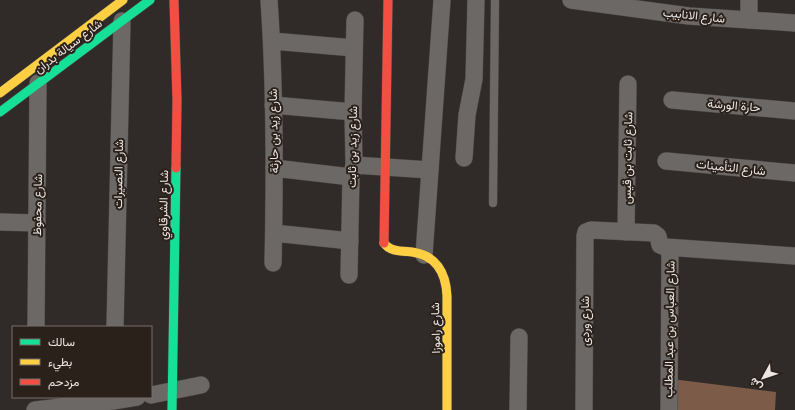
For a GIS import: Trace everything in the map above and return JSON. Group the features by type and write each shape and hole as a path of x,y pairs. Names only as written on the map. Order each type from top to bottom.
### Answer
{"street":[{"name":"شارع سيالة بدران","path":"0,92 40,64 123,0"},
{"name":"شارع سيالة بدران","path":"0,112 150,0"},
{"name":"شارع الشرقاوي","path":"172,410 177,100 174,0"},
{"name":"شارع زيد بن حارثة","path":"269,0 272,41 274,168 273,263"},
{"path":"388,0 382,242 384,246 391,250 416,252 424,255 442,0"},
{"path":"464,158 467,115 474,79 476,0"},
{"name":"شارع الانابيب","path":"570,0 689,8 749,20 795,23"},
{"path":"749,0 749,20"},
{"name":"شارع زيد بن ثابت","path":"349,275 353,171 355,20"},
{"name":"شارع النصيرات","path":"115,326 122,21"},
{"path":"272,41 354,48"},
{"name":"شارع محفوظ","path":"36,326 38,84"},
{"name":"شارع ثابت بن قيس","path":"626,232 628,84"},
{"name":"حارة الورشة","path":"672,100 795,111"},
{"path":"273,105 353,112"},
{"name":"شارع التأمينات","path":"666,161 795,174"},
{"path":"274,168 353,171 385,167 430,170"},
{"path":"0,222 37,223"},
{"name":"شارع وردى","path":"584,410 585,236 586,232 591,230 626,232"},
{"path":"626,232 657,234 660,238 660,245 662,247 795,256"},
{"path":"274,233 350,241"},
{"name":"شارع العباس بن عبد المطلب","path":"668,410 670,248"},
{"name":"شارع راموزا","path":"424,255 437,263 443,273 446,284 448,334 447,410"},
{"path":"518,410 519,337"},
{"path":"152,395 201,385"},
{"path":"35,398 35,410 113,403 133,398"}],"lane":[{"path":"493,204 495,0"}],"shaded area":[{"path":"672,379 776,392 775,410 672,410"}],"traffic: fast":[{"path":"0,112 150,0"},
{"path":"172,410 176,168"}],"traffic: slow":[{"path":"0,93 123,0"},
{"path":"384,243 393,250 412,252 427,257 438,266 442,273 447,296 447,410"}],"traffic: jam":[{"path":"174,0 177,100 176,168"},
{"path":"384,243 388,0"}]}
